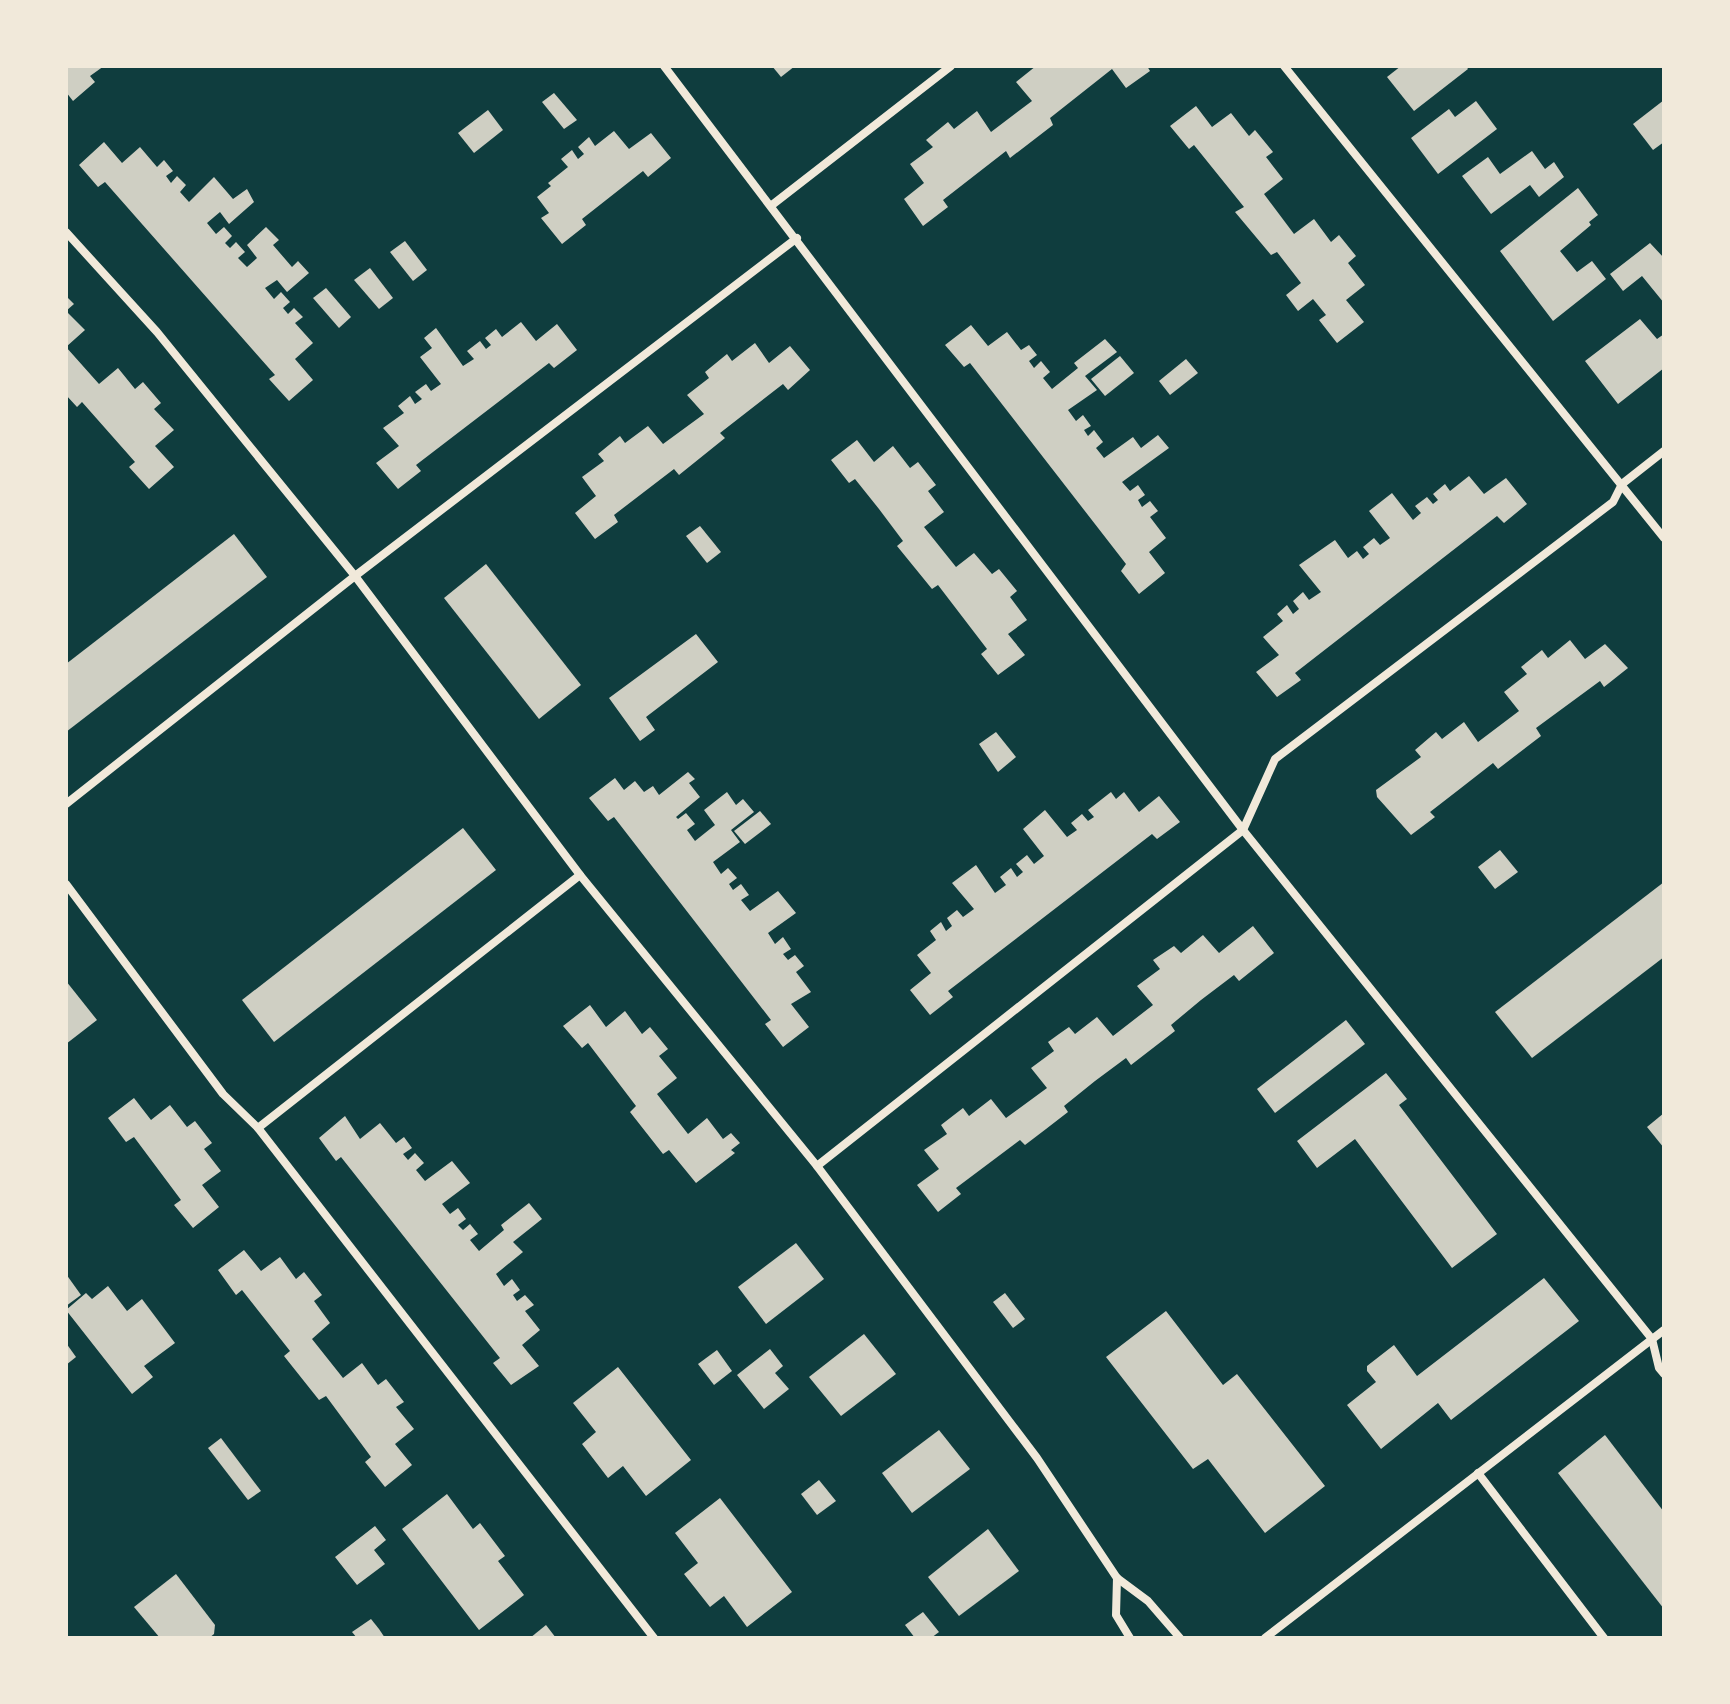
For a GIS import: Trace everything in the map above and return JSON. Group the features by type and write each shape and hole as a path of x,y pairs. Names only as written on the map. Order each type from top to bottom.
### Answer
{"street":[{"path":"664,66 1243,830 1652,1339 1659,1368 1664,1374"},
{"path":"772,205 951,66"},
{"path":"1284,66 1664,538"},
{"path":"66,232 157,332 355,576 580,875 817,1166 1037,1458 1117,1578 1148,1601 1180,1638"},
{"path":"66,804 355,576 797,238"},
{"path":"817,1166 1243,830 1275,759 1613,502 1622,484 1664,451"},
{"path":"258,1128 580,875"},
{"path":"66,884 223,1094 258,1128 654,1638"},
{"path":"1265,1638 1664,1330"},
{"path":"1478,1473 1604,1638"},
{"path":"1117,1578 1116,1615 1130,1638"}],"building":[{"path":"66,66 104,66 90,76 95,82 73,101 66,92"},
{"path":"772,66 795,66 781,77"},
{"path":"1036,66 1147,66 1150,71 1126,88 1112,69 1050,118 1053,125 1010,158 1006,151 943,200 948,207 923,226 904,199 924,183 910,164 933,147 926,140 948,122 954,129 977,111 991,132 1032,101 1016,82"},
{"path":"1401,66 1466,66 1468,69 1414,111 1387,77"},
{"path":"554,93 577,120 564,129 542,102"},
{"path":"1664,100 1664,142 1653,150 1633,124"},
{"path":"1476,101 1497,129 1438,174 1411,138 1449,109 1455,117"},
{"path":"1196,106 1212,127 1231,113 1249,136 1255,130 1273,152 1266,157 1283,179 1264,194 1294,234 1314,219 1331,242 1339,235 1356,256 1348,263 1365,285 1346,300 1364,322 1337,343 1319,320 1326,315 1313,299 1298,311 1286,295 1301,283 1277,252 1271,255 1235,212 1244,207 1194,145 1189,149 1170,126"},
{"path":"488,110 503,130 474,153 458,133"},
{"path":"614,131 629,149 651,133 671,158 648,177 643,171 582,219 586,225 562,244 541,218 549,213 537,197 551,186 548,183 568,167 561,159 572,150 578,159 584,154 578,147 589,137 595,146"},
{"path":"104,142 122,163 140,147 157,167 164,160 173,171 166,176 171,183 177,176 186,185 180,192 189,202 214,177 233,199 247,189 254,202 229,224 220,212 207,223 216,234 224,227 232,236 225,243 230,248 236,242 245,252 238,258 247,267 257,258 247,245 266,227 279,240 273,245 292,267 298,261 309,273 287,292 277,280 265,288 274,299 281,292 290,302 283,308 288,314 294,308 303,317 295,323 313,343 295,359 313,380 289,401 269,379 275,375 105,182 98,187 79,165"},
{"path":"1532,151 1545,169 1554,162 1564,177 1539,197 1530,185 1491,214 1462,176 1488,157 1500,174"},
{"path":"1578,188 1598,215 1589,222 1591,225 1560,251 1577,272 1592,261 1606,279 1553,321 1500,251"},
{"path":"405,241 427,270 413,281 390,252"},
{"path":"1650,243 1664,258 1664,303 1642,276 1623,291 1610,274"},
{"path":"370,268 393,298 379,309 354,280"},
{"path":"326,288 351,317 339,328 313,298"},
{"path":"66,296 74,304 66,311"},
{"path":"66,311 85,330 66,347"},
{"path":"1640,319 1657,339 1664,334 1664,368 1618,404 1585,361"},
{"path":"521,322 536,341 557,324 577,350 554,368 549,363 416,465 421,471 398,489 376,463 399,446 383,428 404,413 398,406 410,396 415,404 422,399 415,392 426,384 431,391 441,384 420,357 432,348 424,338 436,328 463,366 474,359 467,351 480,341 486,349 491,345 485,338 496,329 502,337"},
{"path":"971,325 988,346 1007,332 1021,350 1029,345 1037,355 1029,361 1034,368 1041,361 1050,372 1043,378 1052,389 1078,368 1074,363 1105,339 1117,352 1085,376 1097,390 1068,410 1076,421 1083,415 1091,426 1084,430 1088,436 1094,430 1103,442 1096,448 1104,458 1133,437 1141,448 1158,435 1169,448 1122,482 1130,491 1138,485 1145,495 1138,500 1142,507 1150,501 1158,511 1150,517 1166,538 1149,552 1165,573 1139,594 1121,571 1126,564 970,363 964,367 945,345"},
{"path":"755,343 769,363 790,346 810,370 788,390 783,384 720,433 725,438 679,475 674,469 614,515 618,522 595,539 575,513 596,496 582,477 604,461 598,454 620,436 625,443 648,426 663,444 704,414 687,395 709,378 705,372 727,354 732,361"},
{"path":"66,347 99,384 118,368 135,389 143,382 161,403 154,409 174,430 155,446 174,467 149,489 129,467 135,462 82,402 77,407 66,395"},
{"path":"1120,356 1134,373 1105,396 1091,379"},
{"path":"1186,359 1198,373 1170,395 1159,381"},
{"path":"857,440 874,462 893,446 910,468 918,462 936,485 928,491 944,512 924,527 956,567 974,553 992,574 999,569 1017,591 1010,597 1027,620 1008,634 1025,655 998,675 981,654 987,649 938,585 932,589 897,546 903,541 879,509 855,479 849,483 831,460"},
{"path":"1469,476 1484,494 1506,478 1527,504 1504,523 1497,516 1295,673 1301,680 1277,697 1256,672 1279,655 1263,637 1283,621 1277,614 1287,605 1293,614 1299,609 1293,601 1303,592 1309,600 1321,592 1299,565 1335,540 1348,558 1357,551 1363,559 1369,554 1363,547 1374,538 1380,545 1390,538 1369,511 1392,493 1413,520 1421,513 1415,506 1427,497 1433,504 1438,500 1433,494 1445,484 1450,491"},
{"path":"700,526 721,552 707,563 686,536"},
{"path":"234,534 267,577 66,732 66,664"},
{"path":"486,564 581,685 539,719 444,598"},
{"path":"696,634 718,662 646,717 655,730 640,741 609,698"},
{"path":"1570,640 1585,659 1605,644 1628,668 1604,687 1600,681 1536,728 1541,736 1498,769 1493,763 1430,812 1435,817 1411,835 1377,797 1376,790 1421,757 1415,750 1436,732 1442,739 1464,722 1478,742 1519,711 1504,692 1527,674 1521,667 1542,650 1548,658"},
{"path":"996,732 1016,757 998,772 979,744"},
{"path":"688,772 695,779 689,783 700,797 676,817 678,819 686,813 695,824 687,830 695,841 715,825 704,810 727,792 736,805 743,799 754,812 731,830 740,842 713,862 721,874 728,868 737,878 729,884 733,890 741,884 749,895 741,900 750,911 778,891 796,913 768,933 775,944 783,937 791,949 783,954 788,960 795,955 804,966 796,972 811,992 791,1004 809,1027 783,1047 765,1024 771,1020 614,817 608,821 589,798 615,778 624,790 635,781 644,792 653,786 659,795"},
{"path":"1111,792 1116,799 1124,792 1139,812 1159,796 1180,822 1157,839 1152,834 948,991 953,997 930,1015 910,990 931,973 917,955 936,940 930,931 941,922 946,931 952,926 947,918 957,910 963,917 974,909 952,883 976,865 995,893 1006,885 1000,877 1011,868 1017,877 1023,872 1016,864 1027,855 1034,864 1044,856 1023,829 1045,810 1067,837 1077,830 1071,823 1082,814 1088,821 1094,817 1088,810"},
{"path":"760,811 771,824 745,844 734,831"},
{"path":"463,828 496,870 274,1042 242,1000"},
{"path":"1500,850 1518,872 1495,889 1478,867"},
{"path":"1664,882 1664,957 1532,1058 1495,1012"},
{"path":"1253,926 1274,953 1239,981 1234,975 1201,1000 1171,1025 1175,1031 1131,1065 1126,1058 1095,1081 1064,1106 1068,1112 1025,1145 1020,1140 956,1188 961,1194 938,1212 917,1185 939,1169 924,1150 947,1134 941,1125 963,1108 969,1116 991,1099 1006,1118 1047,1088 1031,1068 1054,1051 1048,1042 1069,1027 1075,1034 1097,1017 1113,1036 1153,1005 1137,986 1160,969 1153,960 1174,946 1181,953 1203,935 1219,953"},
{"path":"66,981 97,1020 66,1044"},
{"path":"590,1005 606,1027 625,1011 642,1034 650,1027 668,1049 659,1056 677,1078 657,1094 688,1134 707,1118 723,1139 731,1133 740,1143 731,1150 735,1153 696,1183 669,1150 663,1154 630,1112 636,1106 588,1043 582,1048 563,1026"},
{"path":"1346,1020 1365,1044 1275,1113 1257,1089"},
{"path":"1386,1073 1407,1099 1399,1105 1497,1234 1452,1268 1355,1139 1317,1168 1297,1141"},
{"path":"134,1098 151,1120 170,1105 187,1127 195,1121 212,1143 204,1149 221,1171 202,1185 219,1207 193,1228 174,1205 181,1200 134,1137 126,1142 108,1118"},
{"path":"1664,1113 1664,1148 1647,1127"},
{"path":"345,1116 360,1139 380,1123 396,1143 404,1137 412,1148 403,1154 408,1160 415,1153 424,1163 416,1170 425,1181 452,1161 470,1183 442,1204 450,1214 458,1208 466,1219 458,1225 463,1230 470,1224 478,1234 470,1240 479,1251 504,1230 501,1225 529,1203 542,1219 513,1242 523,1252 496,1274 504,1286 512,1279 520,1290 513,1295 517,1301 525,1295 534,1305 525,1311 540,1330 522,1345 539,1366 511,1385 493,1363 500,1358 341,1157 336,1161 319,1138"},
{"path":"796,1243 824,1279 766,1324 738,1287"},
{"path":"244,1250 261,1271 280,1257 296,1279 304,1272 322,1295 314,1301 330,1323 312,1339 343,1378 362,1363 378,1385 386,1379 404,1402 396,1407 414,1429 395,1444 412,1465 385,1487 365,1462 371,1457 326,1396 319,1400 284,1356 290,1351 242,1290 236,1295 218,1270"},
{"path":"66,1274 81,1295 66,1306"},
{"path":"1544,1278 1579,1321 1451,1420 1438,1403 1381,1449 1347,1405 1376,1382 1367,1371 1367,1366 1394,1345 1417,1376"},
{"path":"108,1286 127,1311 142,1299 175,1343 144,1366 153,1377 132,1394 66,1310 86,1293 92,1299"},
{"path":"1005,1293 1025,1319 1013,1328 993,1302"},
{"path":"1166,1311 1223,1385 1237,1374 1325,1486 1265,1533 1208,1459 1193,1469 1106,1357"},
{"path":"864,1334 896,1374 841,1416 809,1377"},
{"path":"66,1343 76,1357 66,1365"},
{"path":"770,1349 783,1366 775,1373 789,1389 764,1409 737,1375"},
{"path":"717,1350 732,1371 714,1385 698,1364"},
{"path":"618,1367 691,1460 646,1496 623,1466 608,1478 582,1444 596,1432 573,1403"},
{"path":"939,1430 970,1469 912,1513 882,1473"},
{"path":"1605,1435 1664,1512 1664,1609 1558,1473"},
{"path":"221,1438 261,1491 248,1500 208,1448"},
{"path":"819,1480 836,1501 817,1515 801,1494"},
{"path":"447,1494 473,1529 480,1523 505,1556 498,1561 524,1595 479,1630 402,1529"},
{"path":"720,1498 792,1592 747,1627 724,1596 710,1607 684,1574 698,1563 675,1533"},
{"path":"375,1526 386,1540 374,1550 385,1564 357,1585 335,1557"},
{"path":"988,1529 1019,1571 959,1616 928,1577"},
{"path":"176,1574 215,1625 214,1634 209,1638 160,1638 134,1607"},
{"path":"923,1612 939,1632 931,1638 915,1638 905,1625"},
{"path":"371,1619 385,1638 357,1638 352,1632"},
{"path":"546,1625 556,1638 530,1638"}]}
